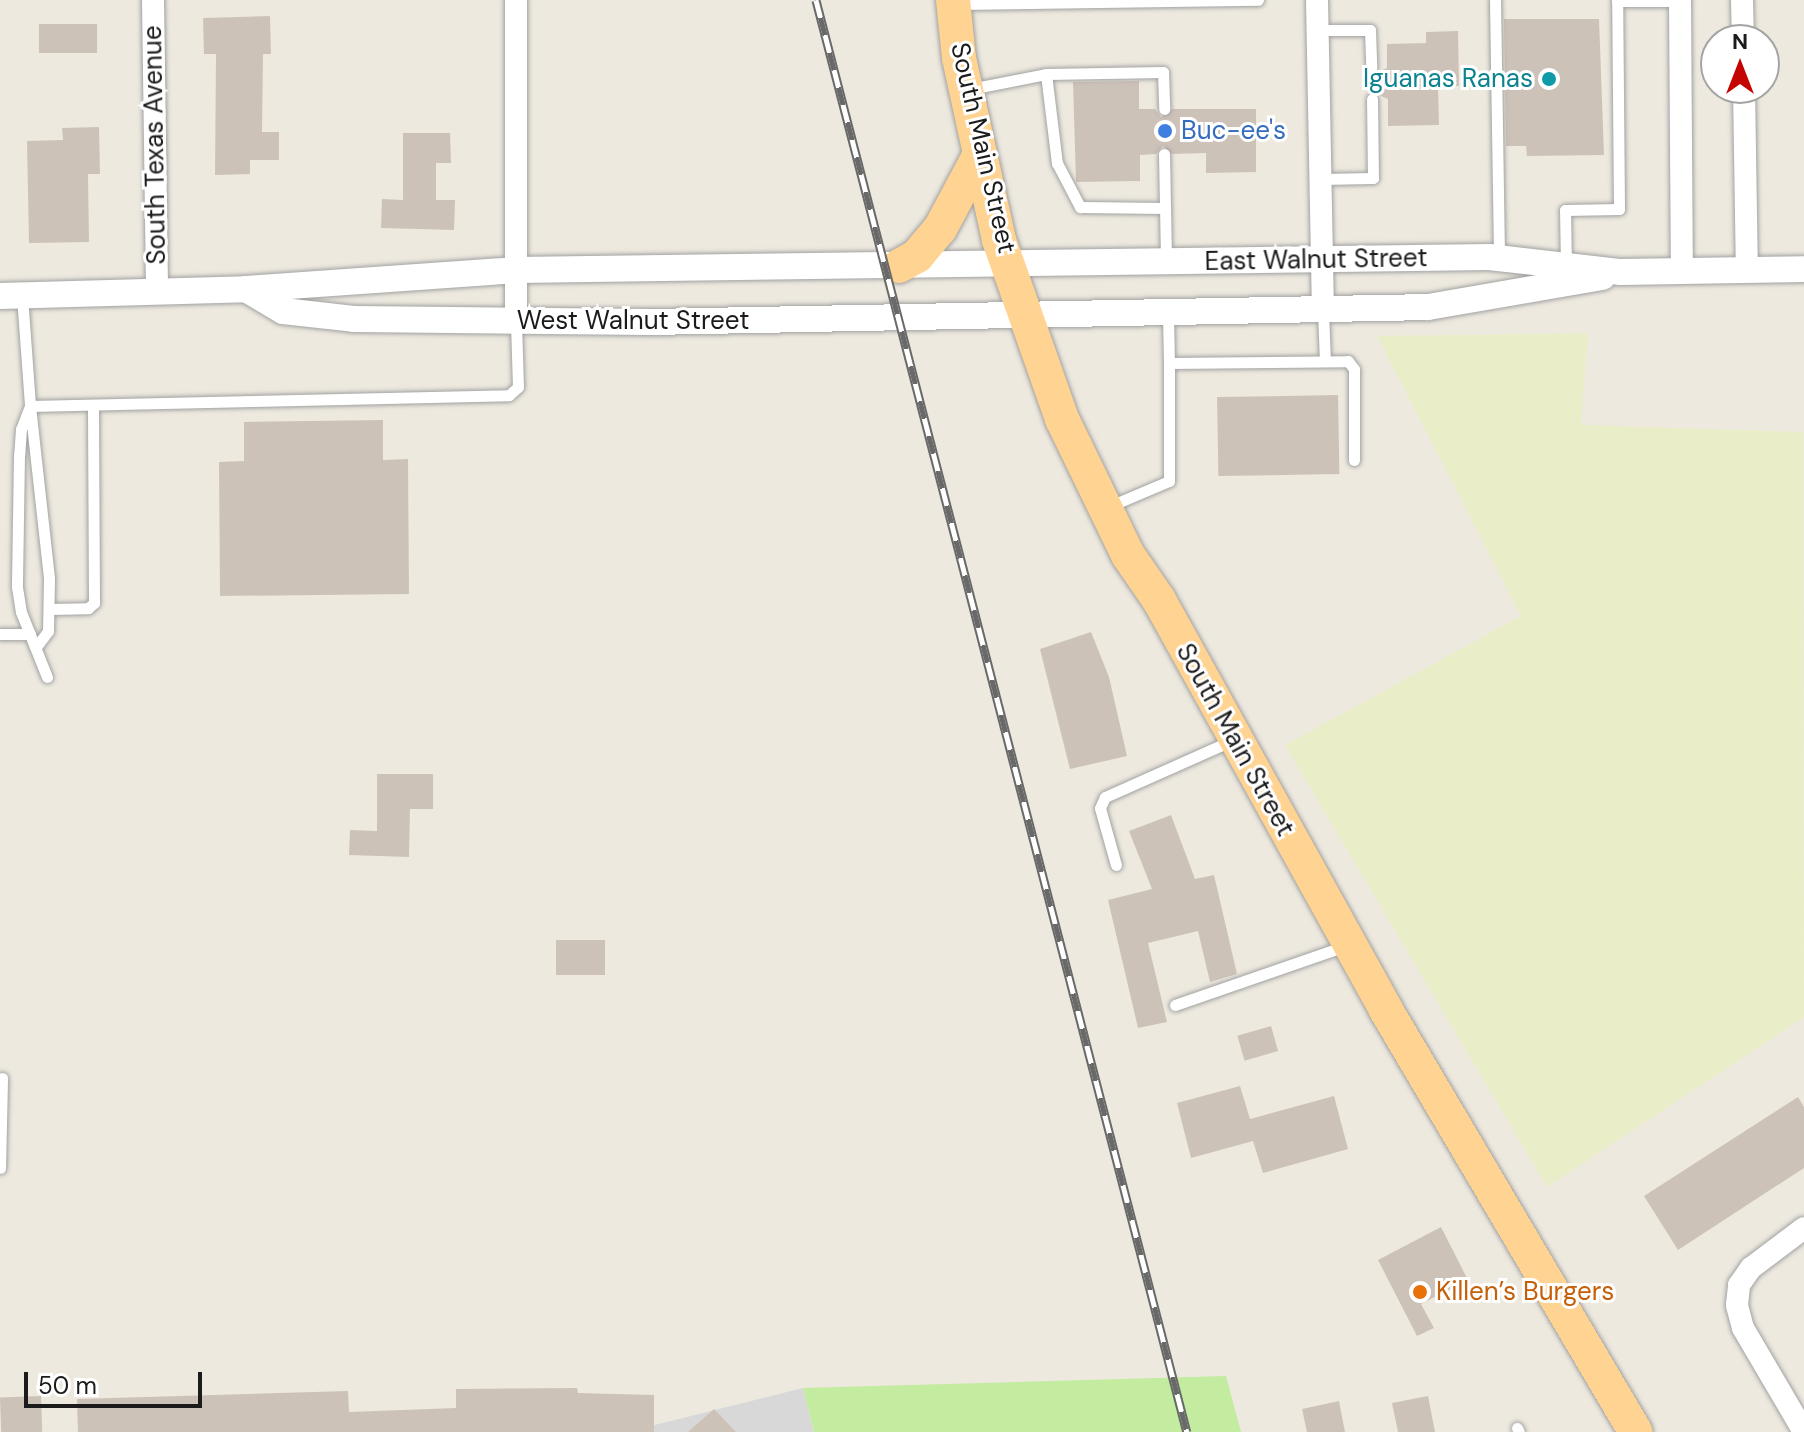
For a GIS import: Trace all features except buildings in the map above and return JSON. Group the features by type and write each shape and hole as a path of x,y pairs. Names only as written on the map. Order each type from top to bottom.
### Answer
{"main road":[{"name":"South Main Street","path":"953,2 966,90 980,154 1010,265 1062,419 1105,508 1349,945 1636,1432"},
{"path":"899,266 917,256 940,229 980,154"}],"street":[{"name":"South Texas Avenue","path":"153,0 157,291"},
{"path":"516,0 516,322"},
{"path":"1317,0 1323,309"},
{"path":"1742,0 1743,24"},
{"path":"1680,1 1682,271"},
{"path":"1744,104 1747,270"},
{"name":"East Walnut Street","path":"1010,265 1499,258 1566,276"},
{"name":"West Walnut Street","path":"11,296 246,289 516,270 1010,265"},
{"name":"East Walnut Street","path":"1027,316 1428,307 1566,276 1804,269"},
{"name":"West Walnut Street","path":"246,289 283,311 340,318 516,322 1027,316"},
{"path":"1804,1228 1751,1268 1739,1285 1737,1305 1743,1328 1804,1432"}],"lane":[{"path":"953,2 1258,0"},
{"path":"1495,0 1499,258"},
{"path":"1566,276 1565,210 1619,209 1617,1 1680,1"},
{"path":"1318,30 1370,30 1371,68"},
{"path":"966,90 1046,74 1163,72 1164,109"},
{"path":"1046,74 1057,163 1080,207 1165,208"},
{"path":"1321,179 1373,178 1372,99"},
{"path":"1164,154 1166,262"},
{"path":"11,296 42,480 49,609 48,631 36,647"},
{"path":"1323,309 1325,361"},
{"path":"1105,508 1169,481 1168,313"},
{"path":"30,406 509,395 518,387 516,322"},
{"path":"1169,363 1348,361 1354,369 1354,460"},
{"path":"49,609 88,608 94,603 93,405"},
{"path":"30,406 21,429 17,487 17,587 30,634 47,677"},
{"path":"0,634 30,634"},
{"path":"1116,865 1100,808 1105,797 1235,739"},
{"path":"1175,1005 1349,945"},
{"path":"0,1168 2,1078"}],"shaded area":[{"path":"803,1388 813,1432 627,1432"}],"green space":[{"path":"1588,333 1581,425 1803,432 1804,1017 1547,1187 1285,745 1521,616 1377,336"},
{"path":"1226,1376 1241,1432 814,1432 803,1388"}],"railway":[{"path":"816,0 1187,1432"}],"place":[{"name":"Iguanas Ranas","path":"1549,79"},
{"name":"Buc-ee's","path":"1165,131"},
{"name":"Killen’s Burgers","path":"1420,1292"}]}
